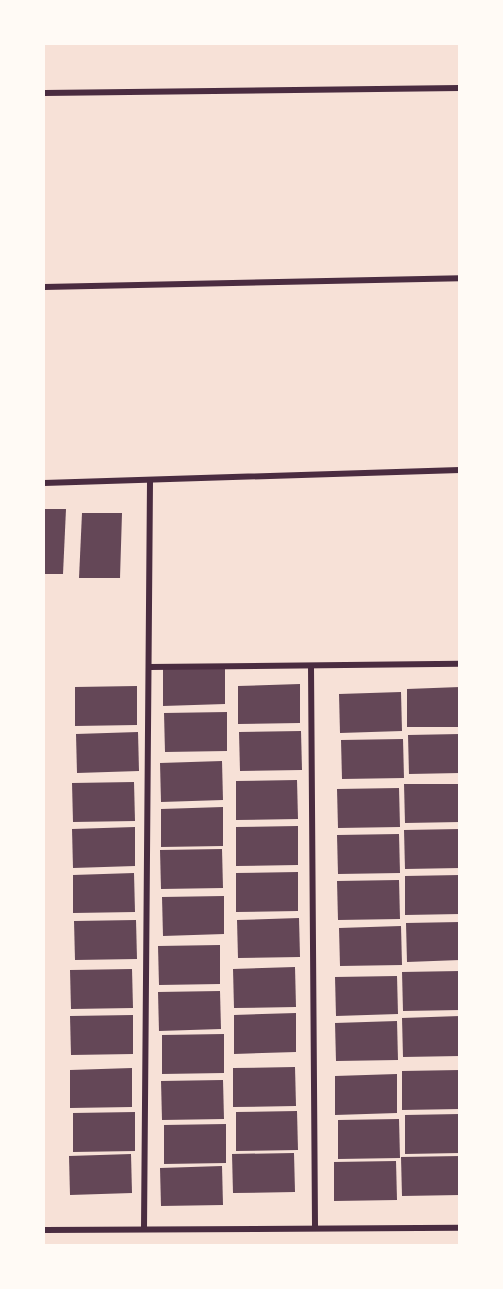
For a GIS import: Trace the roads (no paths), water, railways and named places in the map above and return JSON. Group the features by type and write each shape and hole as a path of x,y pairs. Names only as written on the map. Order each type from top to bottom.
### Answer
{"street":[{"path":"44,93 459,88"},
{"path":"44,287 459,278"},
{"path":"44,483 150,482 459,470"},
{"path":"144,1229 150,482"},
{"path":"149,667 459,664"},
{"path":"311,666 315,1228"},
{"path":"44,1230 459,1228"}]}
